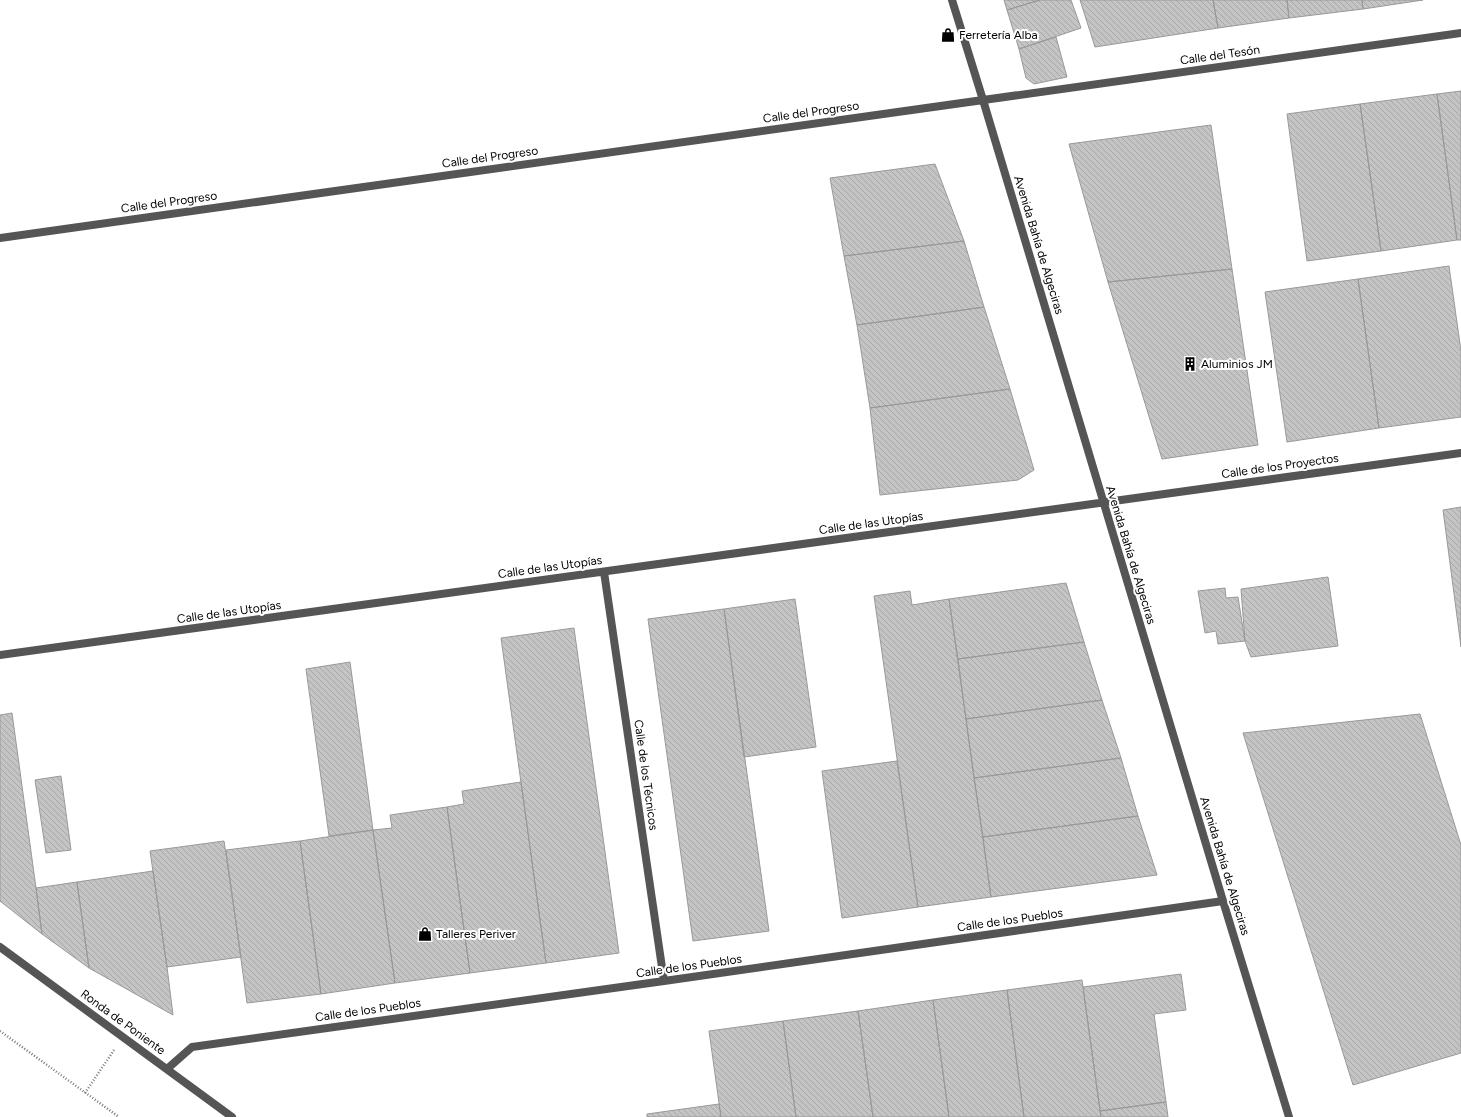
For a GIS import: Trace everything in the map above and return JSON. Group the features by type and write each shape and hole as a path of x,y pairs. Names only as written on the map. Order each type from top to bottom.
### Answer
{"street":[{"name":"Avenida Bahía de Algeciras","path":"952,0 1222,901 1289,1117"},
{"name":"Calle del Tesón","path":"983,100 1461,33"},
{"name":"Calle del Progreso","path":"0,238 983,100"},
{"name":"Calle de los Proyectos","path":"1103,502 1461,453"},
{"name":"Calle de las Utopías","path":"0,656 1103,502"},
{"name":"Calle de los Técnicos","path":"604,572 664,981"},
{"name":"Calle de los Pueblos","path":"167,1069 192,1047 1222,901"},
{"name":"Ronda de Poniente","path":"0,947 232,1117"}],"path":[{"path":"0,1031 119,1117"},
{"path":"86,1093 123,1037"}],"building":[{"path":"1004,0 1040,0 1007,10"},
{"path":"1040,0 1071,0 1081,28 1019,49 1007,10"},
{"path":"1080,0 1213,0 1218,28 1095,47"},
{"path":"1213,0 1287,0 1289,18 1218,28"},
{"path":"1287,0 1362,0 1363,9 1289,18"},
{"path":"1362,0 1423,0 1363,9"},
{"path":"1056,37 1067,77 1034,84 1026,78 1019,49"},
{"path":"1461,91 1461,240 1457,240 1437,94"},
{"path":"1437,94 1457,240 1381,251 1360,104"},
{"path":"1360,104 1381,251 1307,261 1287,114"},
{"path":"1211,125 1232,269 1108,282 1069,144"},
{"path":"935,164 964,241 844,256 830,178"},
{"path":"964,241 984,307 857,325 844,256"},
{"path":"1449,266 1461,351 1461,417 1379,428 1358,279"},
{"name":"Aluminios JM","path":"1232,269 1258,445 1162,459 1108,282"},
{"path":"1358,279 1379,428 1287,442 1265,292"},
{"path":"984,307 1010,389 870,408 857,325"},
{"path":"1010,389 1034,470 1018,480 880,495 870,408"},
{"path":"1461,507 1461,647 1443,510"},
{"path":"1328,577 1338,646 1251,657 1245,641 1241,589"},
{"path":"1066,583 1084,642 958,659 949,599"},
{"path":"1225,588 1226,598 1238,597 1245,641 1218,644 1216,631 1205,633 1198,591"},
{"path":"910,591 912,605 949,599 991,897 918,907 874,596"},
{"path":"795,599 816,747 744,757 724,609"},
{"path":"724,609 769,931 693,941 648,619"},
{"path":"574,628 619,953 546,963 501,638"},
{"path":"1084,642 1102,700 966,719 958,659"},
{"path":"350,662 373,830 329,836 306,669"},
{"path":"1102,700 1121,758 974,778 966,719"},
{"path":"12,713 42,934 0,901 0,715"},
{"path":"1420,714 1461,845 1461,1053 1353,1085 1243,733"},
{"path":"1121,758 1138,816 983,837 974,778"},
{"path":"897,761 918,907 842,918 822,771"},
{"path":"61,776 71,850 46,853 35,780"},
{"path":"521,782 546,963 470,973 447,807 464,804 462,791"},
{"path":"447,807 470,973 395,983 373,830 392,828 390,815"},
{"path":"1138,816 1157,875 991,897 983,837"},
{"path":"373,830 395,983 321,994 300,841"},
{"path":"224,841 241,957 167,967 150,851"},
{"path":"300,841 321,994 247,1003 226,850"},
{"path":"153,871 173,1015 89,968 77,882"},
{"path":"77,882 89,968 42,934 36,888"},
{"path":"1181,974 1186,1010 1154,1014 1166,1102 1100,1111 1083,987"},
{"path":"1082,980 1101,1117 1024,1117 1007,990"},
{"path":"1007,990 1024,1117 949,1117 933,1000"},
{"path":"933,1000 949,1117 873,1117 858,1011"},
{"path":"858,1011 873,1117 796,1117 783,1021"},
{"path":"783,1021 796,1117 721,1117 709,1031"},
{"path":"1166,1102 1168,1117 1101,1117 1100,1111"},
{"path":"719,1104 721,1117 647,1117 647,1114"}],"place":[{"name":"Ferretería Alba","path":"948,35"},
{"name":"Aluminios JM","path":"1190,364"},
{"name":"Talleres Periver","path":"425,934"}]}
